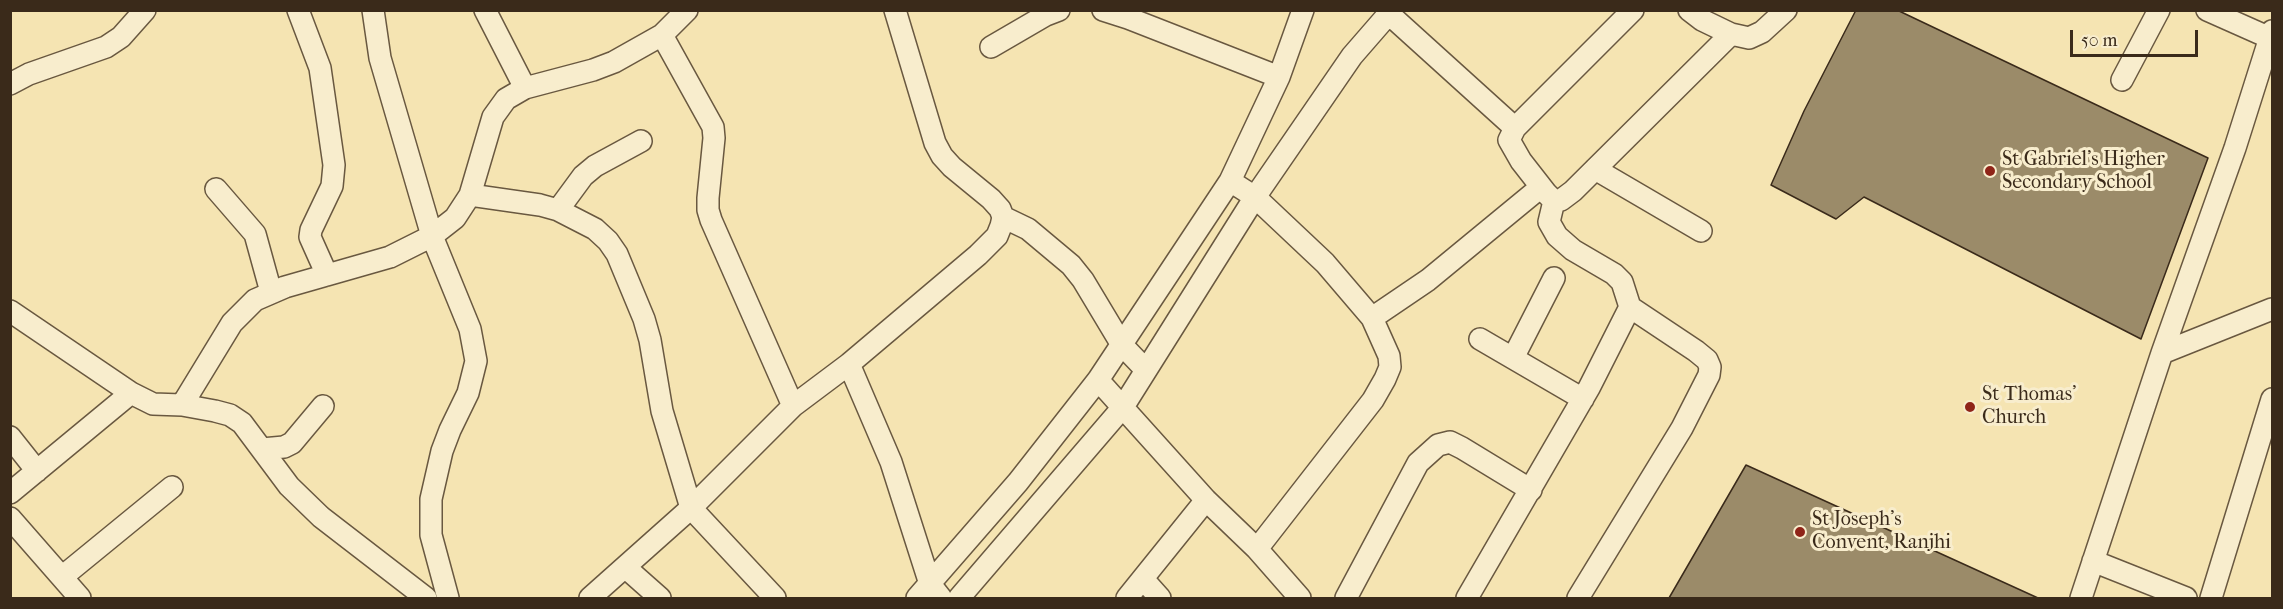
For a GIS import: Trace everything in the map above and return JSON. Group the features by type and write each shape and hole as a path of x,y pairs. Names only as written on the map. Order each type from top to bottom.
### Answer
{"street":[{"path":"10,84 29,74 106,47 121,37 145,10"},
{"path":"298,10 320,68 334,165 332,186 311,230 310,237 327,275"},
{"path":"373,10 380,58 432,236 470,329 476,361 468,393 442,451 431,499 431,535 448,598"},
{"path":"485,10 525,88"},
{"path":"182,405 232,323 255,300 271,292 390,257 432,236 455,218 470,195 493,117 506,99 525,88 594,70 614,62 662,34 687,10"},
{"path":"895,10 928,123 942,156 991,199 1003,217 1028,229 1071,265 1083,280 1122,345 1146,370"},
{"path":"991,47 1046,15 1059,10"},
{"path":"1103,10 1279,77"},
{"path":"929,594 1098,380 1230,181 1279,77 1303,10"},
{"path":"1633,10 1515,128 1509,140 1512,148 1548,194 1560,200 1573,191 1731,34"},
{"path":"1689,10 1702,20 1731,34 1749,38 1762,32 1786,10"},
{"path":"2122,80 2158,10"},
{"path":"2081,598 2162,353 2235,148 2271,35 2207,10"},
{"path":"959,598 1123,407 1255,197 1352,56 1390,12 1515,128"},
{"path":"662,34 713,127 708,198 711,220 794,406"},
{"path":"558,210 583,176 595,166 641,141"},
{"path":"1595,169 1701,231"},
{"path":"1230,181 1255,197 1324,262 1372,318 1389,356 1390,367 1373,400 1257,549"},
{"path":"216,189 255,234 271,292"},
{"path":"1548,194 1549,222 1557,236 1573,250 1614,274 1622,282 1630,307 1696,351 1707,360 1710,367 1709,375 1682,428 1578,598"},
{"path":"1372,318 1548,194"},
{"path":"470,195 540,205 558,210 595,229 608,241 617,254 644,319 650,340 662,411 691,508 770,597"},
{"path":"590,598 691,508 794,406 849,364 978,255 997,236 1003,217"},
{"path":"1513,358 1554,278"},
{"path":"1467,598 1582,399 1630,307"},
{"path":"2162,353 2272,309"},
{"path":"10,311 131,393 153,404 182,405 230,415 242,423 289,486 321,517 426,598"},
{"path":"1480,339 1582,399"},
{"path":"849,364 891,462 929,594"},
{"path":"1098,380 1206,500 1257,549 1300,598"},
{"path":"10,493 131,393"},
{"path":"2211,598 2272,399"},
{"path":"262,449 284,447 292,443 323,406"},
{"path":"10,438 36,471"},
{"path":"1346,598 1418,463 1438,445 1450,442 1531,490"},
{"path":"62,577 172,487"},
{"path":"1127,598 1206,500"},
{"path":"10,518 80,598"},
{"path":"2093,561 2186,598"},
{"path":"625,567 660,598"},
{"path":"1143,579 1160,598"}],"building":[{"name":"St Gabriel's Higher Secondary School","path":"1856,10 1897,10 2208,158 2141,339 1864,197 1836,219 1771,185 1804,111"},
{"name":"St Joseph's Convent, Ranjhi","path":"1746,465 2038,598 1669,598"}],"place":[{"name":"St Gabriel's Higher Secondary School","path":"1990,171"},
{"name":"St Thomas' Church","path":"1970,407"},
{"name":"St Joseph's Convent, Ranjhi","path":"1800,532"}]}
